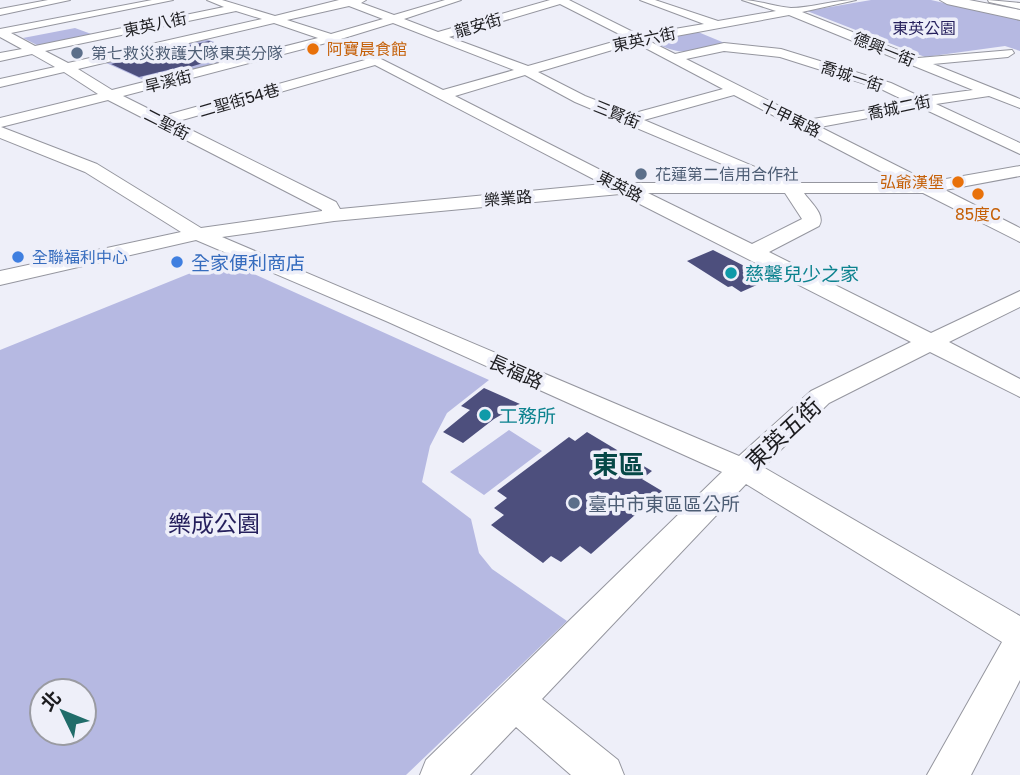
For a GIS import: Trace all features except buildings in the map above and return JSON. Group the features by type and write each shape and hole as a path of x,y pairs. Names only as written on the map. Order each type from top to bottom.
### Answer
{"highway":[{"path":"947,0 1020,12"},
{"path":"962,0 1020,12"},
{"path":"980,0 1020,12"}],"street":[{"path":"0,12 65,0"},
{"path":"0,32 168,0"},
{"name":"東英路","path":"212,0 331,38 1020,389"},
{"name":"旱溪街","path":"0,123 331,38 456,0"},
{"name":"龍安街","path":"435,37 561,0"},
{"name":"十甲東路","path":"561,0 1020,236"},
{"path":"645,0 718,24"},
{"name":"德興一街","path":"747,0 790,11 1020,104"},
{"name":"東英六街","path":"442,95 638,39 851,0"},
{"path":"940,0 1020,12"},
{"path":"956,0 1020,12"},
{"path":"993,0 1020,12"},
{"path":"0,83 352,1"},
{"name":"三賢街","path":"352,1 435,37 525,70 580,99 772,178 791,189 812,217 812,222 752,252"},
{"name":"東英八街","path":"0,57 258,2"},
{"name":"二聖街","path":"0,32 110,95 329,206 334,215"},
{"name":"喬城一街","path":"674,58 724,47 781,53 886,86 1020,149"},
{"path":"918,62 1008,53"},
{"path":"317,78 376,61"},
{"name":"二聖街54巷","path":"161,121 317,78"},
{"path":"631,119 735,90"},
{"name":"喬城二街","path":"807,125 916,106 918,102 990,92"},
{"name":"長福路","path":"0,132 91,168 198,234 394,316 541,383 743,469 1020,634"},
{"name":"樂業路","path":"0,278 198,234 334,215 623,188 926,188 1020,171"},
{"name":"東英五街","path":"441,775 516,702 743,469 820,397 1020,298"},
{"path":"948,775 1020,644"},
{"path":"516,702 603,775"}],"green space":[{"name":"東英公園","path":"871,0 931,0 1020,20 1020,51 1005,46 925,57 807,11"},
{"path":"75,28 94,35 39,46 23,38"},
{"path":"698,32 727,44 682,52 653,42 653,39"},
{"path":"206,39 251,55 148,82 104,62"},
{"name":"樂成公園","path":"223,260 489,380 447,413 430,446 422,482 471,519 479,553 492,569 567,621 406,775 0,775 0,350"},
{"path":"509,430 542,451 484,495 450,472"}],"place":[{"name":"阿寶晨食館","path":"313,49"},
{"name":"第七救災救護大隊東英分隊","path":"77,53"},
{"name":"花蓮第二信用合作社","path":"641,174"},
{"name":"弘爺漢堡","path":"958,182"},
{"name":"85度C","path":"978,194"},
{"name":"全聯福利中心","path":"18,257"},
{"name":"全家便利商店","path":"177,262"},
{"name":"慈馨兒少之家","path":"731,273"},
{"name":"工務所","path":"485,415"},
{"name":"臺中市東區區公所","path":"574,503"}],"district":[{"name":"東區","path":"618,464"}]}
